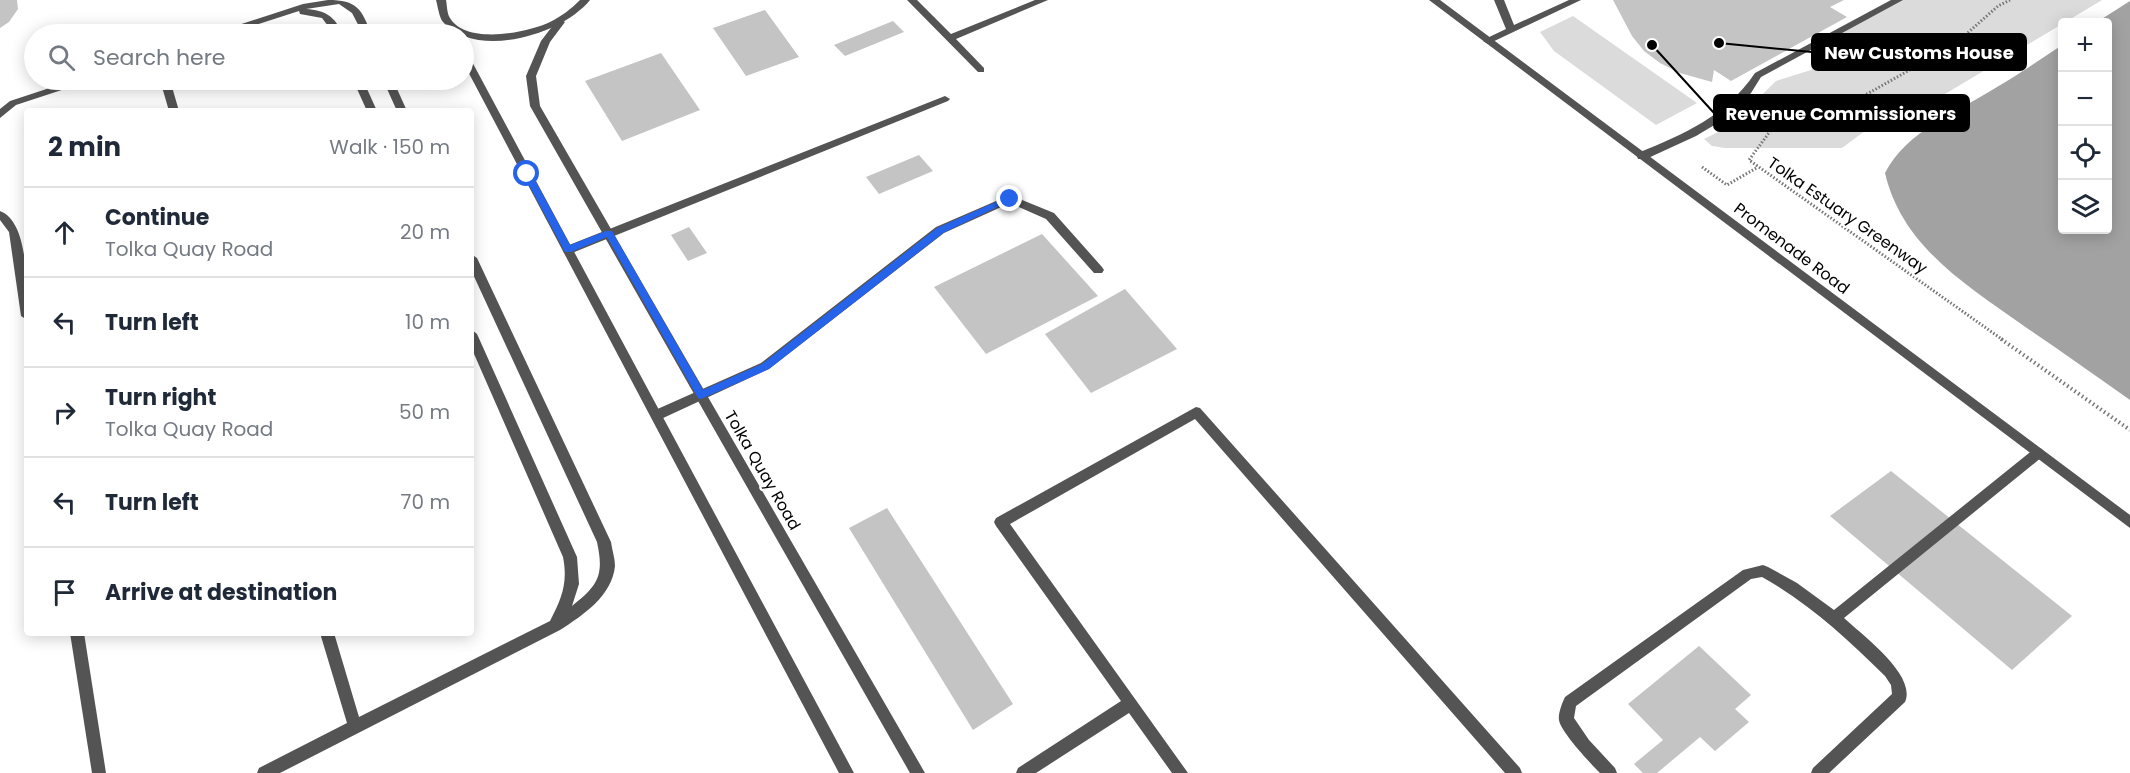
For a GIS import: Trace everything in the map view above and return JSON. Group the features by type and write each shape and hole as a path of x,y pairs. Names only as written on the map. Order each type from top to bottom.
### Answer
{"street":[{"path":"912,0 981,70"},
{"path":"950,38 1043,0"},
{"name":"Promenade Road","path":"1434,0 2130,522"},
{"path":"1499,0 1510,30"},
{"path":"1488,41 1576,0"},
{"path":"1642,156 1719,118 1747,95 1758,75 1898,0"},
{"path":"252,24 326,2 341,1 356,11 362,24"},
{"path":"440,1 443,15 450,24"},
{"path":"474,35 492,38 516,36 560,22 587,1"},
{"path":"290,12 323,14 330,18 333,24"},
{"name":"Tolka Quay Road","path":"560,22 546,41 531,76 535,106 918,773"},
{"path":"474,75 847,773"},
{"path":"0,114 13,103 52,90"},
{"path":"168,90 173,108"},
{"path":"363,90 371,108"},
{"path":"393,90 401,108"},
{"path":"568,250 945,99"},
{"path":"657,415 765,366 940,230 1010,199 1050,216 1098,270"},
{"path":"0,215 7,220 14,232 24,297"},
{"path":"264,773 555,625 576,612 598,590 608,566 604,542 474,264"},
{"path":"474,341 570,557 574,575 571,597 555,625"},
{"path":"1181,773 1001,522 1196,412 1515,773"},
{"path":"1833,618 2038,453"},
{"path":"1610,773 1584,745 1566,720 1570,702 1748,574 1763,571 1792,587 1833,618 1890,671 1898,683 1900,698 1818,773"},
{"path":"77,636 99,773"},
{"path":"328,636 355,727"},
{"path":"1023,773 1131,703"}],"path":[{"name":"Tolka Estuary Greenway","path":"2010,0 1998,6 1954,45 1851,102 1774,126 1749,160 2130,430"},
{"path":"1670,144 1727,185 1758,167"}],"shaded area":[{"path":"1898,0 2102,0 2072,18 2058,18 2058,26 1945,94 1877,122 1842,148 1725,148 1712,146 1704,139 1730,126 1776,81 1811,70 1849,26"},
{"path":"2130,1 2130,400 1980,295 1939,262 1906,222 1893,199 1885,173 1906,145 1920,133 2058,48 2058,234 2112,234 2112,18 2103,18"},
{"path":"1573,16 1697,103 1656,125 1554,51 1540,32"}],"building":[{"path":"0,0 17,0 18,9 9,22 0,28"},
{"path":"1613,0 1844,0 1830,7 1847,17 1731,81 1714,70 1712,82 1680,73 1660,63 1644,51 1632,36"},
{"path":"765,10 799,57 746,76 713,28"},
{"path":"893,21 904,32 845,56 834,45"},
{"path":"661,53 700,110 622,141 585,81"},
{"path":"919,155 933,171 879,194 866,177"},
{"path":"689,227 707,253 688,261 671,235"},
{"path":"1042,234 1098,296 986,354 934,287"},
{"path":"1125,289 1177,349 1091,393 1045,334"},
{"path":"1891,471 2072,616 2012,670 1830,516"},
{"path":"887,508 1013,704 973,730 849,528"},
{"path":"1699,646 1751,695 1735,709 1749,722 1715,751 1700,737 1657,773 1643,773 1634,764 1663,740 1628,704"}],"place":[{"name":"New Customs House","path":"1719,43"},
{"name":"Revenue Commissioners","path":"1652,45"}],"route":[{"path":"527,174 568,250 609,233 701,395 765,366 940,230 1010,199"}]}
